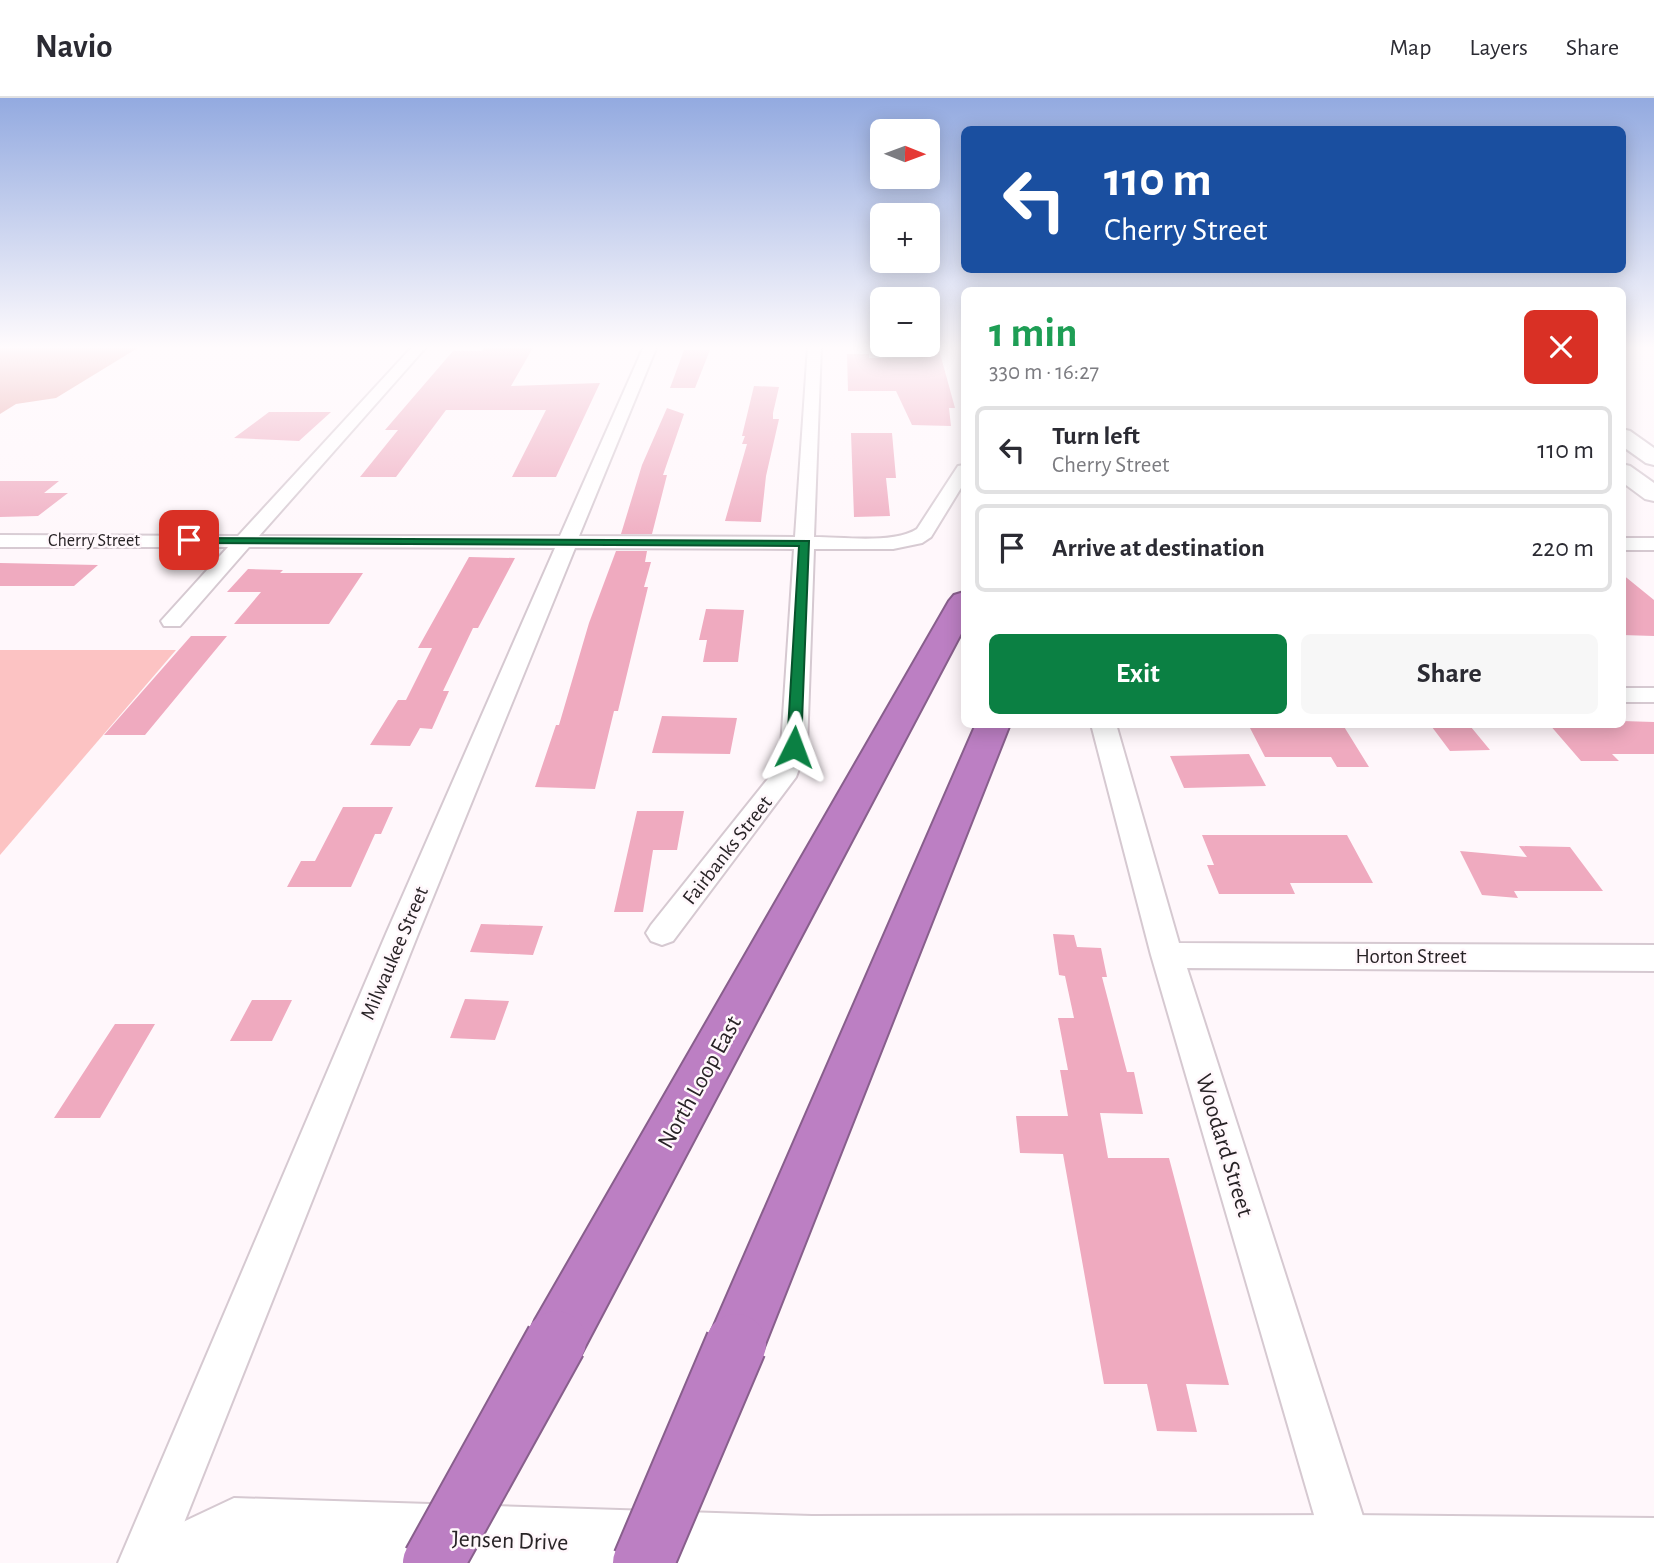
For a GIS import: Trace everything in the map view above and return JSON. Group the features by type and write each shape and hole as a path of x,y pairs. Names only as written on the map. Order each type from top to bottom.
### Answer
{"highway":[{"name":"North Loop East","path":"433,1563 961,606"},
{"path":"643,1563 991,728"}],"main road":[{"path":"1626,439 1654,458"},
{"path":"1626,474 1654,494"},
{"name":"Jensen Drive","path":"171,1563 234,1532 812,1556 1351,1556 1654,1552"}],"street":[{"path":"172,621 358,414"},
{"name":"Milwaukee Street","path":"143,1563 396,947 621,414"},
{"name":"Fairbanks Street","path":"662,933 783,777 794,747 811,414"},
{"name":"Cherry Street","path":"0,541 901,541 915,539 924,533 961,475"},
{"path":"1626,544 1654,544"},
{"path":"1626,695 1654,695"},
{"name":"Woodard Street","path":"1104,728 1167,955 1351,1556"},
{"name":"Horton Street","path":"1167,955 1654,958"}],"shaded area":[{"path":"0,650 176,650 0,855"}],"building":[{"path":"266,414 328,414 299,441 234,438"},
{"path":"398,414 443,414 396,477 360,477 398,430 385,430"},
{"path":"544,414 585,414 556,477 512,477"},
{"path":"664,414 684,414 663,475 667,475 652,534 621,534 642,465"},
{"path":"747,414 773,414 773,419 779,419 766,476 761,522 725,521 747,444 742,444 745,436 742,436"},
{"path":"907,414 950,414 951,426 912,425"},
{"path":"851,433 892,433 896,478 886,478 890,516 854,517"},
{"path":"0,481 59,481 44,493 68,493 38,516 0,517"},
{"path":"616,551 647,551 645,562 651,562 644,587 648,587 618,711 614,711 595,789 535,787 556,725 559,725 589,623"},
{"path":"469,557 515,558 478,628 473,628 443,691 449,691 432,729 420,728 410,746 370,745 398,700 406,700 432,648 418,648"},
{"path":"0,563 98,565 74,586 0,586"},
{"path":"248,569 283,570 280,573 363,573 329,624 234,624 261,592 227,592"},
{"path":"1626,577 1654,600 1654,636 1626,635"},
{"path":"706,609 744,610 738,662 703,662 707,640 699,640"},
{"path":"191,636 227,636 145,735 104,735"},
{"path":"662,716 737,718 730,754 652,753"},
{"path":"1626,721 1654,722 1654,754 1612,754 1619,761 1581,761 1552,728 1626,728"},
{"path":"1250,728 1345,728 1369,767 1337,767 1331,757 1265,757"},
{"path":"1433,728 1472,728 1490,750 1450,751"},
{"path":"1249,754 1266,786 1184,788 1170,756"},
{"path":"343,807 393,807 381,834 375,834 351,887 287,887 301,861 315,861"},
{"path":"637,811 684,811 677,850 653,850 643,912 614,912"},
{"path":"1202,835 1347,835 1373,883 1290,883 1295,894 1219,894 1207,865 1214,865"},
{"path":"1519,846 1570,847 1603,891 1514,891 1518,898 1482,895 1460,851 1527,857"},
{"path":"481,924 543,926 533,955 470,952"},
{"path":"1053,934 1074,935 1077,947 1101,948 1107,977 1102,977 1127,1072 1134,1072 1143,1114 1100,1113 1108,1158 1169,1158 1229,1385 1186,1384 1197,1432 1157,1431 1147,1384 1104,1384 1063,1154 1020,1153 1016,1116 1068,1116 1060,1070 1068,1070 1058,1018 1074,1018 1065,976 1059,975"},
{"path":"465,999 509,1001 495,1040 450,1038"},
{"path":"252,1000 292,1000 272,1041 230,1041"},
{"path":"115,1024 155,1024 100,1118 54,1118"}],"route":[{"path":"189,540 805,543 794,747"}]}
